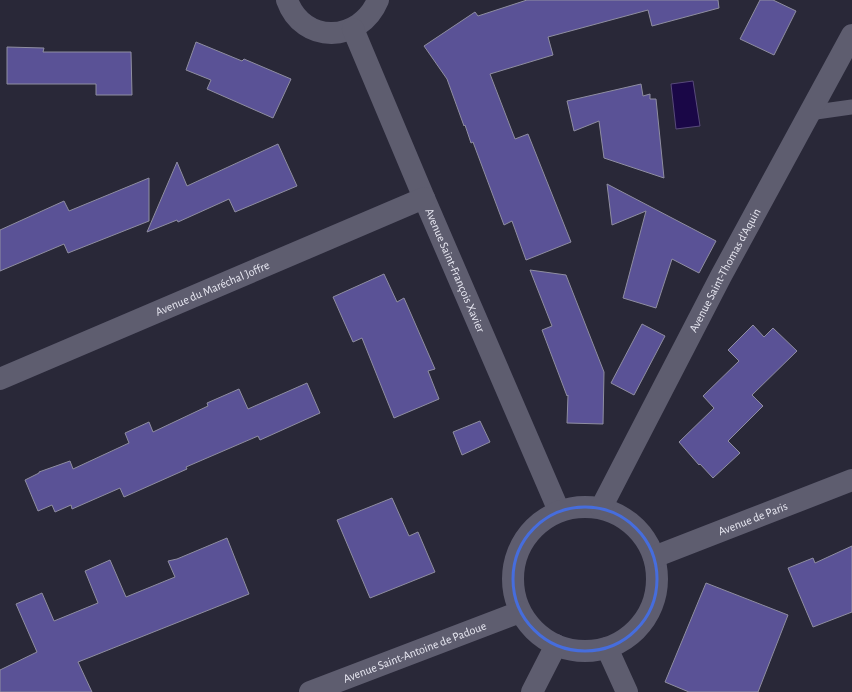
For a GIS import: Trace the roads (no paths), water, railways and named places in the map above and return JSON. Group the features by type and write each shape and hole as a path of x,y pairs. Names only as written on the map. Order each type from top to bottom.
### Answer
{"street":[{"path":"287,0 290,8 298,20 310,28 324,33 339,33 353,29 365,21 374,10 378,0"},
{"name":"Avenue Saint-François Xavier","path":"353,29 559,511"},
{"name":"Avenue Saint-Thomas d'Aquin","path":"601,508 721,276 852,35"},
{"name":"Avenue du Maréchal Joffre","path":"0,379 424,198"},
{"name":"Avenue de Paris","path":"654,556 852,480"},
{"path":"580,506 601,508 624,518 642,535 654,556 657,579 654,601 643,622 627,637 608,648 590,651 572,650 556,645 535,632 520,612 513,589 513,565 522,542 538,523 559,511 580,506"},
{"name":"Avenue Saint-Antoine de Padoue","path":"310,692 520,612"},
{"path":"532,692 556,645"},
{"path":"608,648 627,692"}],"lane":[{"path":"809,113 852,107"}]}
